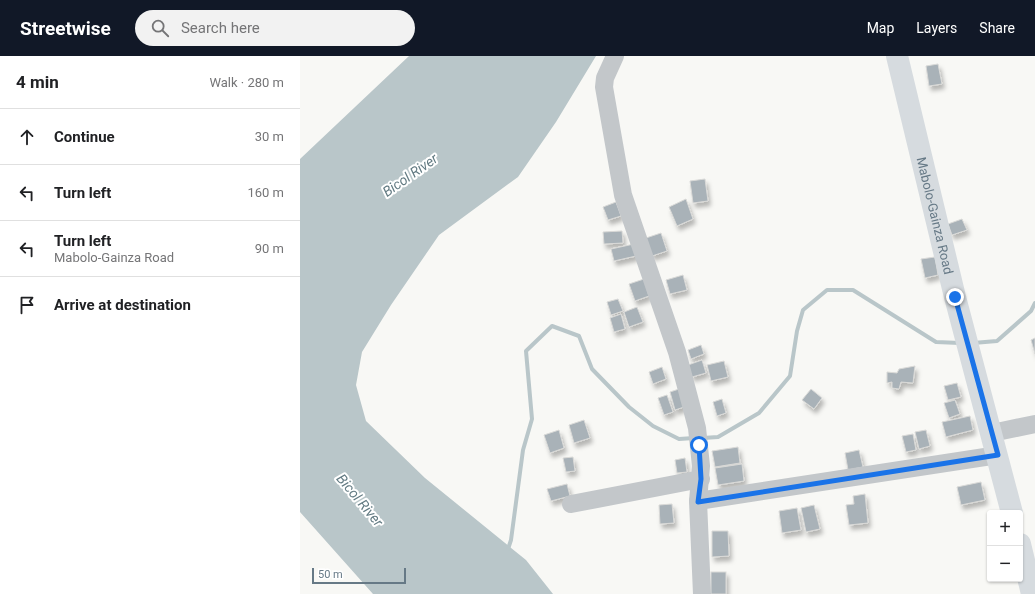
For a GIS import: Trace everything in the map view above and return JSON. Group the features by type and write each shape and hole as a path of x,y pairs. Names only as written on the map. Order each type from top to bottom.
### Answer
{"main road":[{"name":"Mabolo-Gainza Road","path":"897,56 955,297 998,455 1011,510"},
{"path":"1020,546 1032,594"}],"street":[{"path":"615,56 605,78 604,87 614,151 623,195 677,352 697,428 701,472 698,502 702,594"},
{"path":"992,433 1035,424"},
{"path":"698,502 998,455"},
{"path":"571,504 701,472"}],"water":[{"name":"Bicol River","path":"409,56 596,56 556,122 518,177 439,235 391,305 362,352 356,385 366,421 425,478 526,560 553,594 373,594 300,512 300,159"}],"building":[{"path":"938,64 942,84 929,86 926,66"},
{"path":"705,179 708,201 693,203 690,181"},
{"path":"686,199 693,219 677,226 669,207"},
{"path":"616,202 621,216 608,220 603,207"},
{"path":"962,219 967,230 952,235 948,224"},
{"path":"622,231 623,243 604,244 603,232"},
{"path":"661,233 667,251 652,256 646,238"},
{"path":"634,244 636,256 614,261 611,249"},
{"path":"935,257 938,275 925,278 921,259"},
{"path":"683,275 687,290 670,294 666,280"},
{"path":"644,279 649,296 635,301 629,284"},
{"path":"618,299 623,311 611,315 607,302"},
{"path":"637,307 643,322 629,327 624,312"},
{"path":"621,314 625,329 614,332 610,318"},
{"path":"1035,338 1035,354 1031,340"},
{"path":"701,345 704,354 691,359 688,350"},
{"path":"702,360 706,373 692,377 688,365"},
{"path":"724,361 728,377 711,381 707,365"},
{"path":"915,366 913,383 901,382 899,389 892,388 892,382 887,383 887,372 897,373 899,369"},
{"path":"662,367 666,379 653,384 649,372"},
{"path":"957,383 961,397 948,400 944,386"},
{"path":"679,389 684,407 675,410 670,392"},
{"path":"811,389 822,398 814,409 802,400"},
{"path":"667,395 673,412 664,415 658,398"},
{"path":"722,399 726,413 717,416 713,402"},
{"path":"955,400 960,414 949,418 944,403"},
{"path":"970,416 973,430 946,437 942,422"},
{"path":"584,420 590,438 574,443 569,425"},
{"path":"559,430 564,448 550,453 544,435"},
{"path":"926,430 930,446 919,449 915,432"},
{"path":"913,434 916,450 906,452 902,436"},
{"path":"738,447 740,463 715,467 712,451"},
{"path":"859,450 863,467 848,470 845,453"},
{"path":"573,457 575,471 566,472 563,458"},
{"path":"685,458 687,472 677,473 675,460"},
{"path":"742,464 744,481 718,485 715,468"},
{"path":"981,482 985,500 961,505 957,487"},
{"path":"567,484 570,496 551,501 547,489"},
{"path":"865,494 868,523 849,525 846,505 854,504 853,496"},
{"path":"672,504 674,523 660,524 659,505"},
{"path":"814,505 820,529 806,532 801,508"},
{"path":"797,508 801,530 782,533 779,511"},
{"path":"712,531 728,531 729,556 712,557"},
{"path":"711,572 726,572 726,594 711,594"}],"waterway":[{"path":"703,438 718,437 759,413 790,376 797,331 803,310 827,290 853,290 936,342 960,343"},
{"path":"973,343 997,341 1031,311 1035,303"},
{"path":"508,549 511,540 523,450 532,419 526,351 552,326 579,336 592,369 629,407 653,426 679,439 694,438"}],"route":[{"path":"699,445 701,479 698,502 998,455 955,297"}]}
